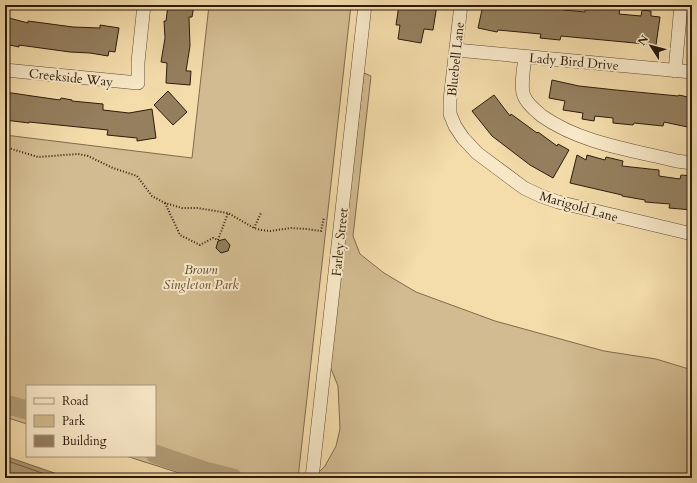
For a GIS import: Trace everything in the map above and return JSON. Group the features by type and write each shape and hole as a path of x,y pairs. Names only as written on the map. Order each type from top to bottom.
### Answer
{"street":[{"name":"Creekside Way","path":"5,70 138,84 138,62 144,5"},
{"name":"Farley Street","path":"312,475 366,5"},
{"name":"Bluebell Lane","path":"450,114 450,100 460,5"},
{"path":"675,71 681,5"},
{"name":"Lady Bird Drive","path":"456,50 692,72"},
{"path":"525,57 522,88 523,96 536,111 552,122 586,139 677,161 692,163"},
{"name":"Marigold Lane","path":"450,114 455,126 463,138 477,153 524,188 558,202 692,234"}],"path":[{"path":"5,147 38,157 78,154 88,156 113,168 136,176 152,196 165,203 182,208 196,208 228,212 254,228 270,231 291,228 321,231 324,217"},
{"path":"165,203 180,235 200,245 213,238 218,240 228,212"},
{"path":"254,228 261,213"}],"green space":[{"name":"Brown Singleton Park","path":"209,5 351,5 298,478 195,478 129,457 156,457 156,385 26,385 26,424 5,417 5,135 192,158"},
{"path":"364,73 371,76 353,236 360,254 384,273 416,292 495,321 604,351 656,359 692,370 692,478 318,478 318,473 325,466 336,446 340,429 338,386 329,364"}],"water":[{"path":"5,456 69,478 25,478 5,473"}],"building":[{"path":"168,5 194,5 192,17 189,17 190,46 186,71 191,71 190,85 166,83 167,63 161,62 165,38 164,21 166,21"},
{"path":"399,5 437,5 433,30 424,29 421,43 398,39 400,25 396,25"},
{"path":"483,5 540,5 564,8 564,10 585,12 586,5 590,5 620,8 619,14 641,16 642,10 651,11 651,16 660,17 656,45 561,36 560,40 540,38 541,34 498,30 497,32 478,28"},
{"path":"5,17 28,23 28,21 73,27 100,28 100,25 119,28 115,52 109,51 108,56 19,45 19,47 5,44"},
{"path":"552,80 579,86 679,95 692,98 692,128 664,122 663,126 634,123 633,125 613,123 613,118 595,116 594,121 582,119 583,113 563,110 565,101 549,98"},
{"path":"168,91 187,112 173,125 154,105"},
{"path":"5,92 60,100 61,98 72,101 103,104 103,110 129,113 152,109 156,138 137,141 137,138 107,135 108,130 5,120"},
{"path":"494,95 510,116 511,114 557,146 558,144 569,150 553,178 530,165 492,136 472,111"},
{"path":"577,155 586,160 587,155 605,160 606,157 623,161 622,166 659,170 659,176 680,179 681,175 692,176 692,210 669,208 670,204 645,202 645,200 570,183"},
{"path":"225,239 230,245 228,251 221,253 216,248 218,241"}],"waterway":[{"path":"5,404 26,410"},
{"path":"156,454 205,471 233,478"}]}
